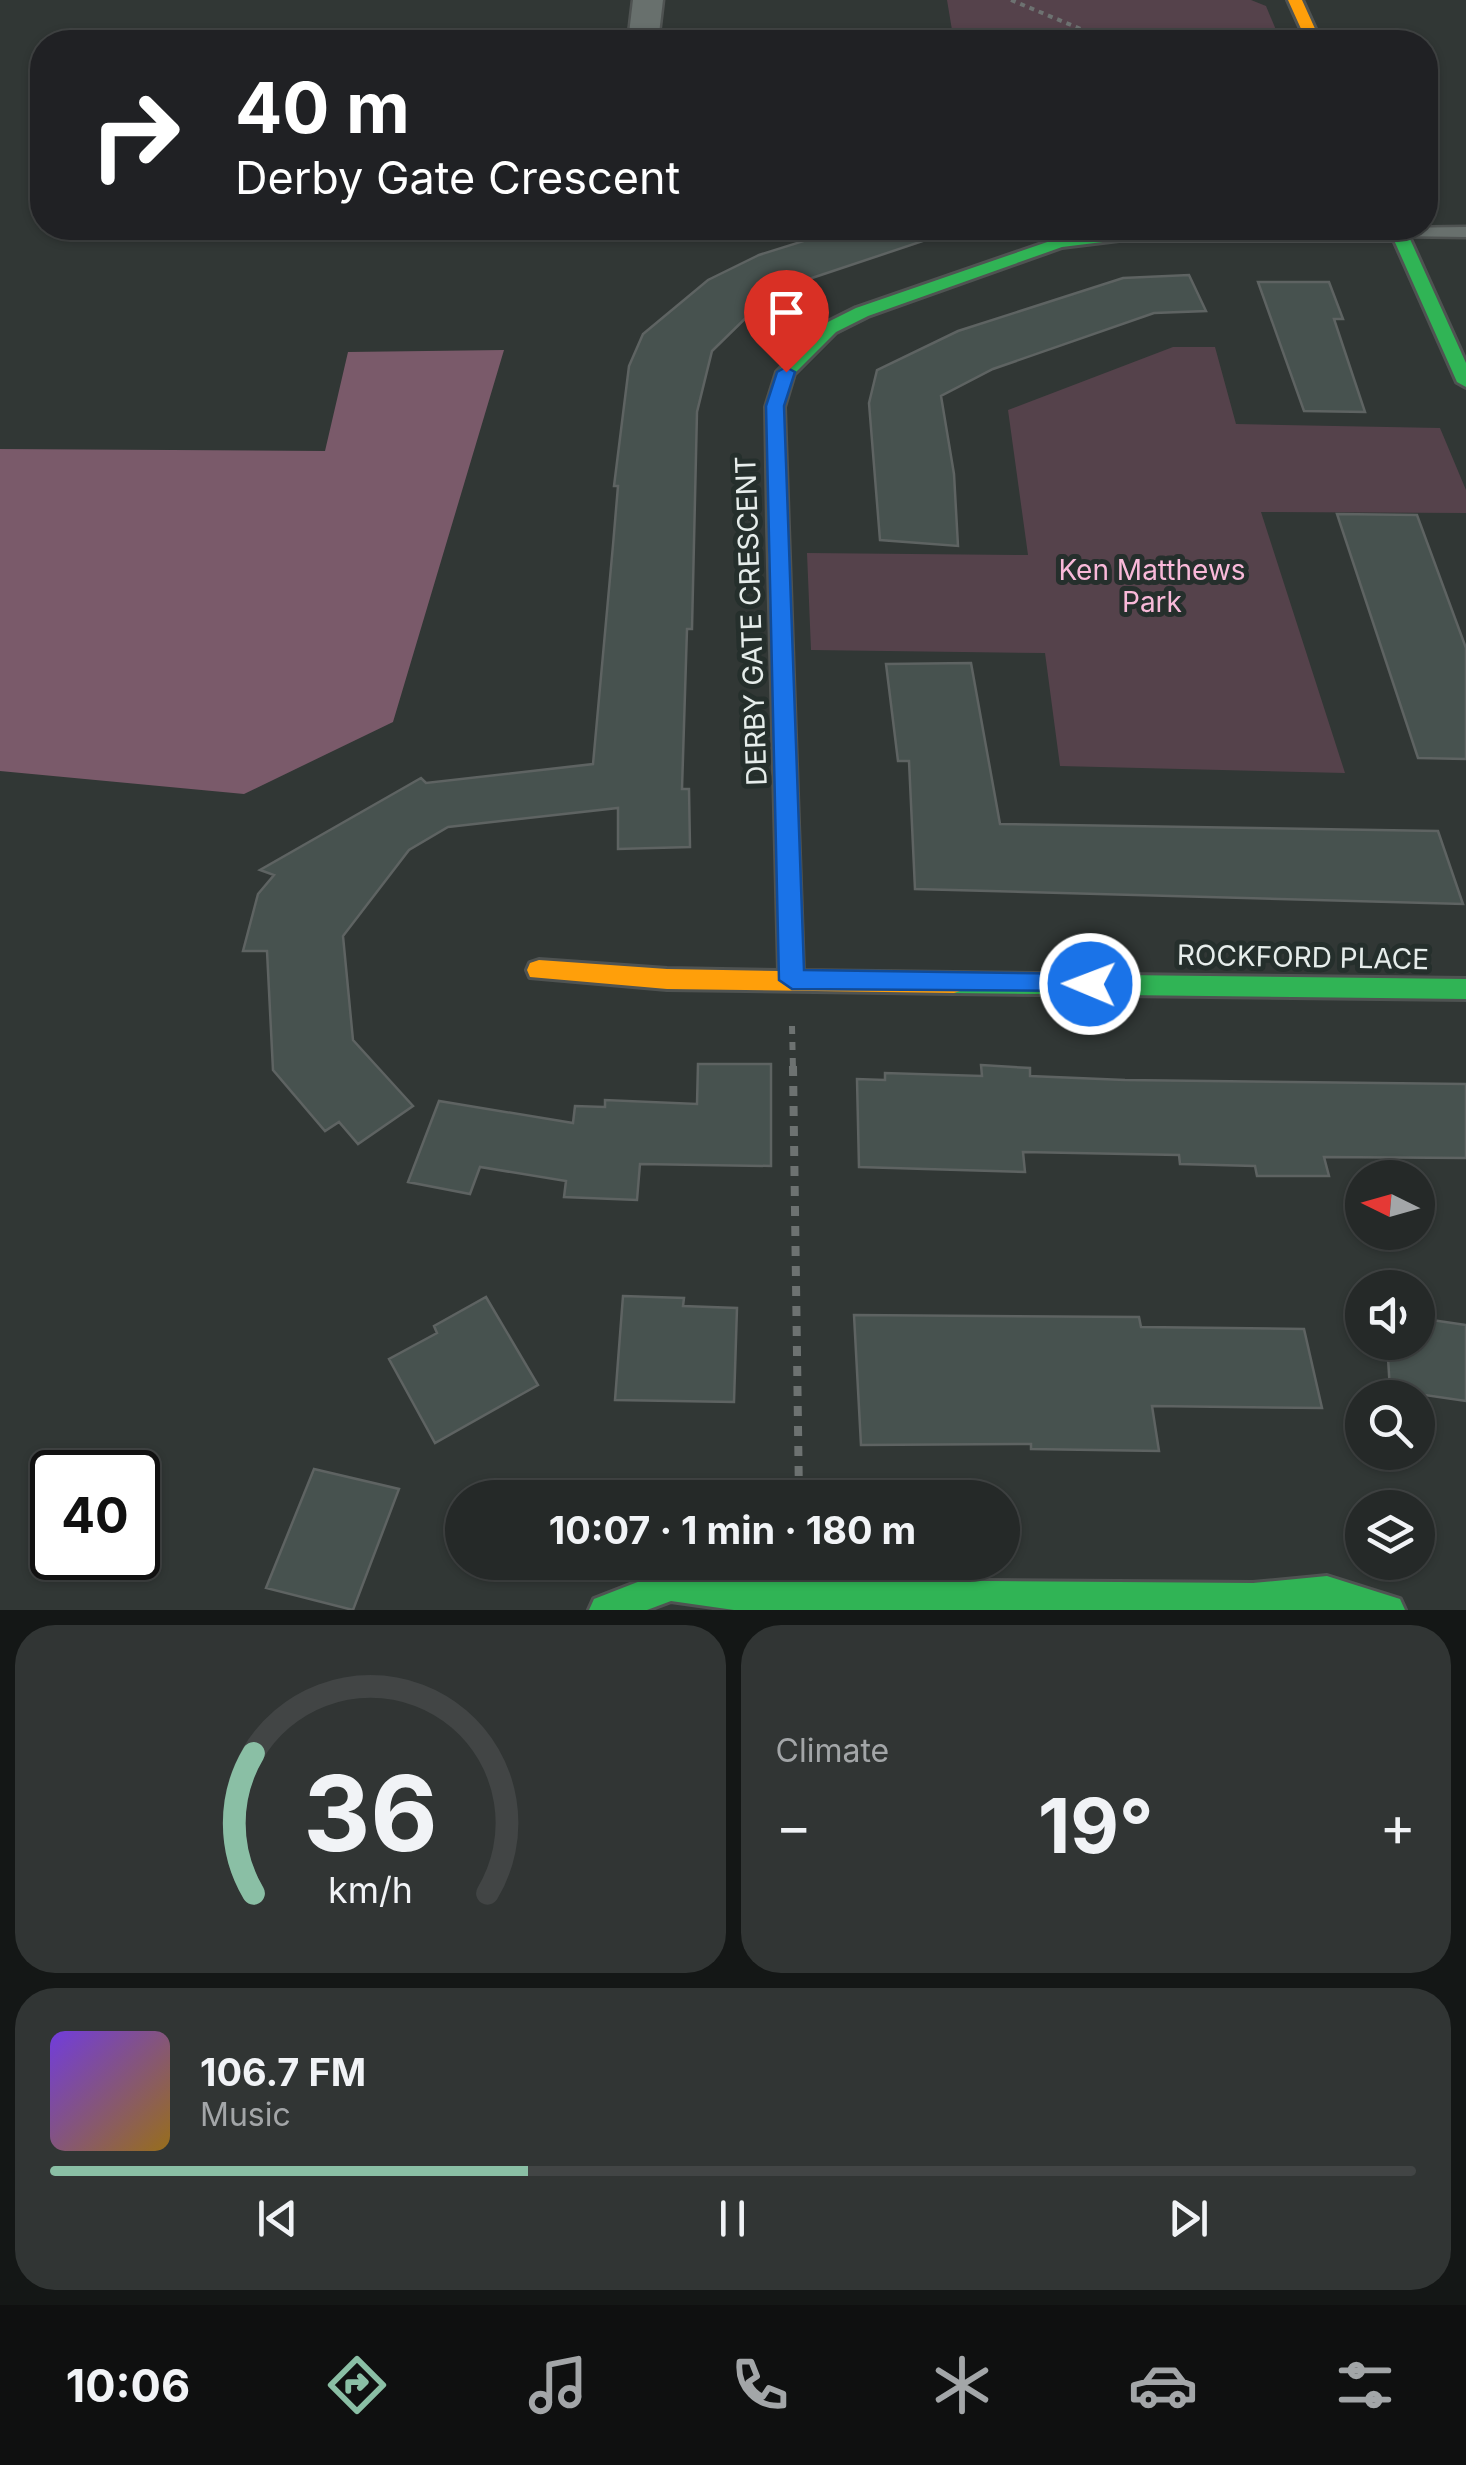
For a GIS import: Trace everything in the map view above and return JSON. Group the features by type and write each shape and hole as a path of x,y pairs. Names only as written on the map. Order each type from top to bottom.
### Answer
{"street":[{"path":"644,30 648,0"},
{"path":"1295,0 1309,30"},
{"name":"DERBY GATE CRESCENT","path":"792,980 775,406 786,372 807,346 862,312 1079,240"},
{"path":"1403,240 1466,382"},
{"name":"ROCKFORD PLACE","path":"539,970 667,979 1466,990"},
{"path":"605,1610 670,1586 785,1595 1253,1599 1327,1592 1389,1610"}],"lane":[{"path":"1438,232 1466,232"}],"path":[{"path":"1011,0 1083,30"},
{"path":"792,980 799,1480"}],"green space":[{"path":"947,0 1251,0 1266,6 1276,30 952,30"},
{"name":"Ken Matthews Park","path":"1173,347 1215,347 1236,424 1440,428 1466,490 1466,513 1261,512 1345,773 1060,766 1045,653 811,650 807,553 1028,555 1008,410"}],"shaded area":[{"path":"504,350 393,722 244,794 0,771 0,449 325,451 348,352"}],"building":[{"path":"807,240 926,240 806,280 760,304 712,351 697,412 692,629 687,629 682,789 689,789 690,847 618,849 618,808 448,827 409,850 343,936 353,1040 413,1106 358,1144 339,1122 325,1131 273,1070 267,951 243,951 258,894 274,875 260,870 421,778 426,783 593,764 618,486 614,486 629,366 643,334 708,280 759,255"},
{"path":"1189,275 1206,311 1154,313 993,369 941,396 954,474 958,546 880,540 869,403 877,370 958,331 1123,278"},
{"path":"1258,282 1329,282 1343,319 1334,319 1365,412 1304,411"},
{"path":"1337,514 1417,515 1466,648 1466,759 1418,758"},
{"path":"971,663 1000,824 1438,831 1463,904 915,889 909,761 898,761 886,664"},
{"path":"698,1064 771,1064 771,1166 640,1164 637,1200 564,1197 566,1181 480,1167 470,1194 408,1182 439,1101 573,1123 575,1106 605,1107 605,1100 697,1104"},
{"path":"981,1065 1030,1068 1030,1076 1125,1080 1466,1084 1466,1158 1324,1157 1329,1176 1257,1176 1255,1166 1180,1164 1179,1155 1023,1152 1025,1172 859,1167 857,1079 885,1080 885,1073 982,1076"},
{"path":"623,1296 684,1298 683,1306 737,1308 734,1402 615,1400"},
{"path":"486,1297 538,1385 435,1443 389,1359 437,1333 434,1326"},
{"path":"854,1315 1139,1317 1141,1327 1304,1329 1322,1408 1152,1406 1159,1451 1031,1449 1031,1444 861,1445"},
{"path":"1435,1320 1466,1325 1466,1401 1435,1397 1435,1380 1389,1380 1388,1360 1435,1360"},
{"path":"314,1469 399,1489 353,1610 266,1588"}],"traffic: fast":[{"path":"778,527 775,407 786,372 830,328 862,312 1059,243 1082,240"},
{"path":"1402,240 1466,382"},
{"path":"954,983 1466,989"},
{"path":"605,1610 671,1585 739,1595 1253,1599 1327,1592 1389,1610"}],"traffic: slow":[{"path":"1295,0 1309,30"},
{"path":"778,527 791,980"},
{"path":"539,970 667,979 954,983"}],"route":[{"path":"786,372 775,406 792,980 1090,984"}]}
